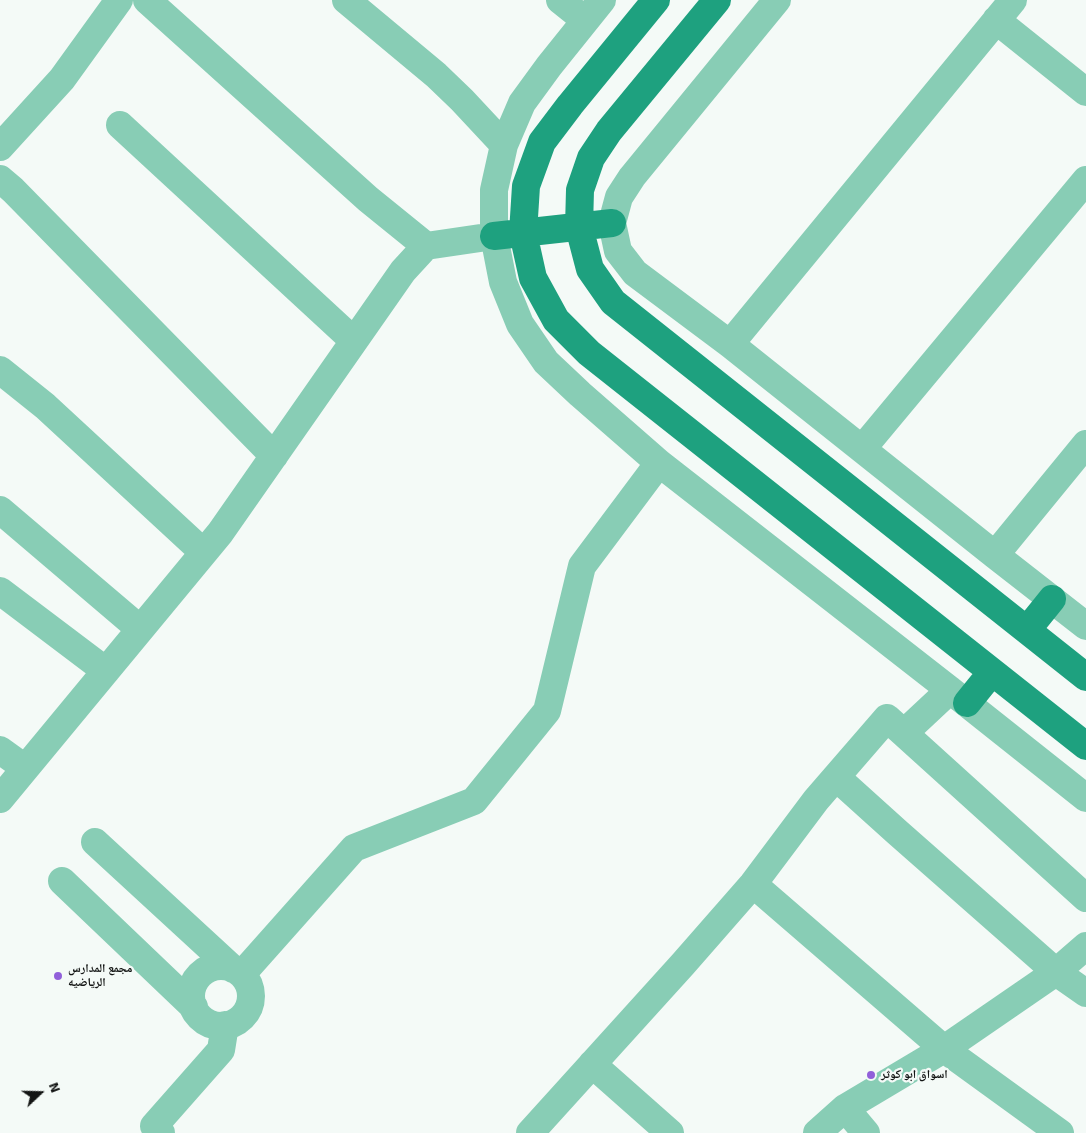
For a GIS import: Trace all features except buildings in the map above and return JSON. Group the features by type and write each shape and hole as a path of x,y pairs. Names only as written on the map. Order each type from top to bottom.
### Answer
{"main road":[{"path":"656,0 542,142 526,186 523,233 533,278 556,320 589,352 1086,746"},
{"path":"717,0 609,131 591,158 580,190 579,227 590,269 613,302 1086,677"},
{"path":"494,236 612,224"},
{"path":"1027,630 1052,599"},
{"path":"958,696 992,672"}],"street":[{"path":"0,147 62,79 119,0"},
{"path":"147,0 368,199 426,246"},
{"path":"346,0 436,75 504,145"},
{"path":"560,0 594,10 522,103 504,145 494,190 494,236 503,282 520,324 546,362 659,463 1086,798"},
{"path":"777,0 619,196 612,224 618,251 635,273 730,344 1086,626"},
{"path":"730,344 1004,10 1086,92"},
{"path":"120,125 354,341"},
{"path":"0,179 13,190 274,456"},
{"path":"862,449 1086,180"},
{"path":"0,799 220,533 402,271 426,246 494,236"},
{"path":"0,370 45,406 204,552"},
{"path":"995,555 1086,444"},
{"path":"238,971 354,848 474,801 546,711 582,566 659,463"},
{"path":"0,510 140,629"},
{"path":"0,591 106,671"},
{"path":"904,733 958,696"},
{"path":"530,1133 753,884 816,800 887,718 1086,898"},
{"path":"0,750 25,768"},
{"path":"836,777 1056,972 1086,993"},
{"path":"95,842 238,971 248,983 251,992 250,1003 243,1016 225,1026 206,1022 199,1015 192,1001 192,991 196,981 207,969 218,966 238,971"},
{"path":"62,882 194,1006"},
{"path":"753,884 944,1049 1060,1133"},
{"path":"817,1133 845,1108 944,1049 1056,972 1086,946"},
{"path":"161,1133 154,1126 221,1050 225,1026"},
{"path":"592,1064 670,1133"},
{"path":"845,1108 866,1133"}],"place":[{"name":"مجمع المدارس الرياضيه","path":"58,976"},
{"name":"اسواق ابو كوثر","path":"871,1075"}]}
